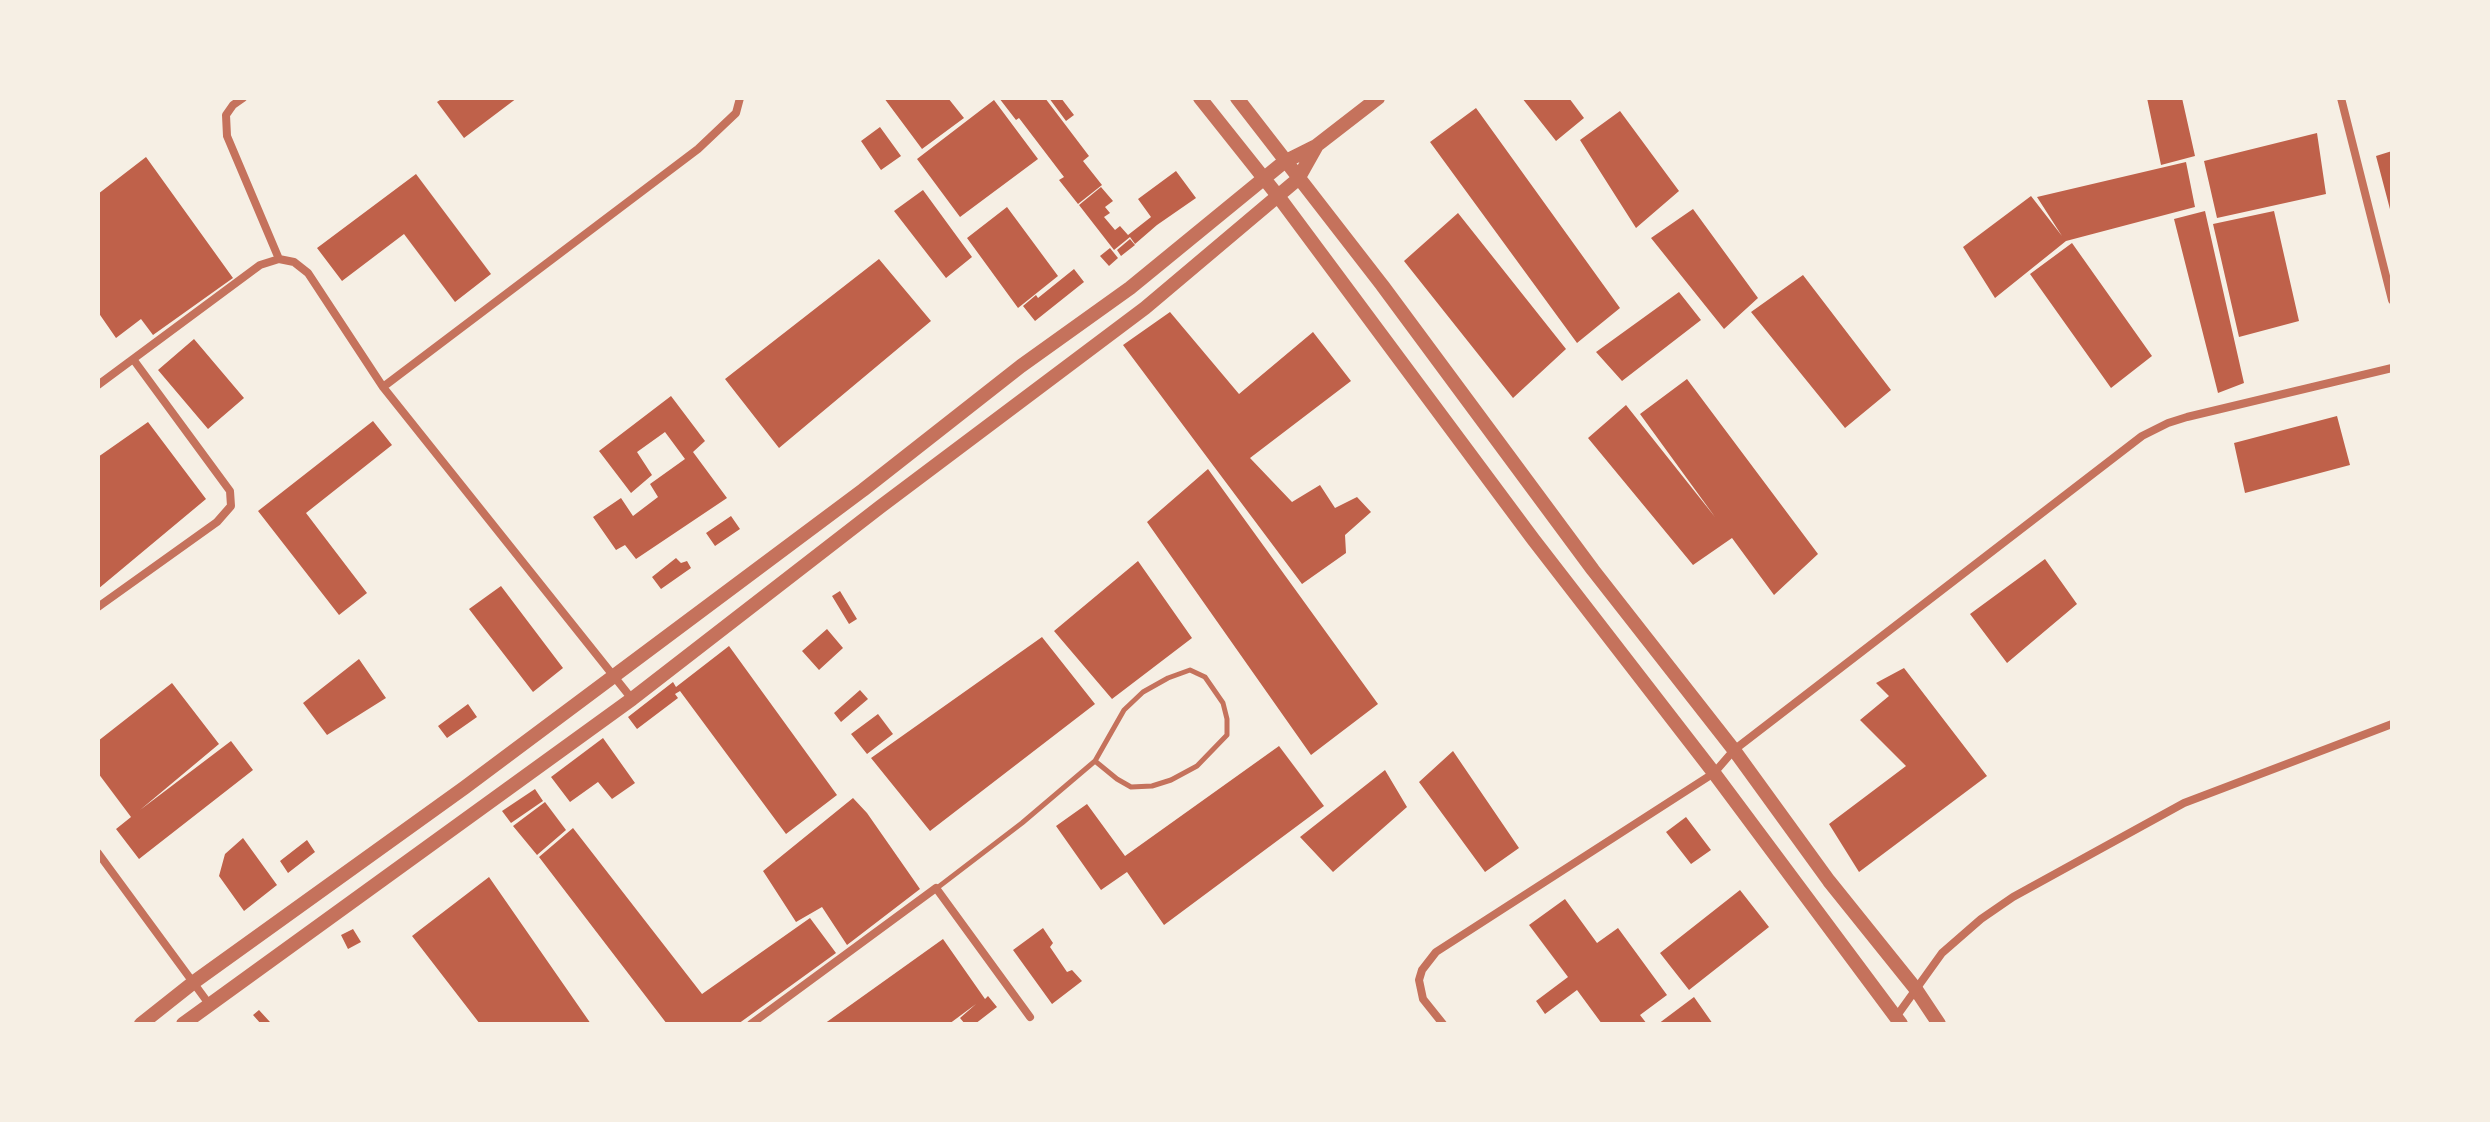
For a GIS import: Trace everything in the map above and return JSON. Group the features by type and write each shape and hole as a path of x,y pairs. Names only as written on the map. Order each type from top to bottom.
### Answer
{"street":[{"path":"243,98 226,115 227,136 279,259"},
{"path":"383,387 698,149 736,113 740,98"},
{"path":"1200,98 1278,196 1533,539 1714,773 1898,1020 1915,988 1942,953 1981,919 2013,897 2184,803 2392,724"},
{"path":"1237,98 1382,285 1593,570 1734,750 1829,881 1915,988 1939,1024"},
{"path":"141,1024 863,490 1021,366 1130,288 1284,162 1316,146 1378,98"},
{"path":"2341,98 2392,300"},
{"path":"183,1024 632,699 1145,308 1298,179 1316,146"},
{"path":"98,385 260,265 279,259 294,262 308,273 383,387 632,699"},
{"path":"1130,288 1145,308"},
{"path":"98,607 217,522 231,506 230,491 133,359"},
{"path":"1021,366 1035,389"},
{"path":"1443,1024 1423,999 1419,980 1422,970 1436,952 1714,773 1734,750 2142,436 2187,417 2392,368"},
{"path":"863,490 880,507"},
{"path":"464,788 480,808"},
{"path":"98,853 209,1004"},
{"path":"751,1024 936,888 1030,1017"}],"lane":[{"path":"936,888 1022,823 1095,761 1124,710 1143,692 1190,670 1205,677 1223,703 1227,735 1197,766 1171,780 1152,786 1131,787 1095,761"}],"building":[{"path":"443,98 517,98 464,138 437,102"},
{"path":"884,98 948,98 964,118 922,149"},
{"path":"999,98 1045,98 1089,156 1083,161 1102,185 1078,204 1059,180 1064,177 1019,118 1016,120"},
{"path":"1049,98 1061,98 1074,115 1066,121"},
{"path":"1522,98 1569,98 1584,118 1556,141"},
{"path":"2147,98 2182,98 2195,156 2161,165"},
{"path":"994,100 1038,159 960,217 917,159"},
{"path":"1476,108 1620,308 1577,343 1430,142"},
{"path":"1620,111 1679,191 1636,228 1580,140"},
{"path":"880,127 901,156 881,170 861,141"},
{"path":"2317,133 2326,194 2217,218 2204,161"},
{"path":"2392,151 2392,213 2391,213 2376,156"},
{"path":"146,157 233,278 153,335 141,319 116,338 98,312 98,194"},
{"path":"2186,162 2195,207 2066,241 1995,298 1963,247 2031,196 2062,236 2037,197"},
{"path":"1176,171 1196,198 1135,244 1130,237 1114,250 1079,205 1101,187 1113,201 1105,207 1110,213 1104,217 1115,230 1120,226 1128,235 1151,217 1138,199"},
{"path":"416,174 491,274 455,302 404,234 342,281 317,248"},
{"path":"923,190 972,257 946,278 894,211"},
{"path":"1007,207 1058,276 1018,308 967,238"},
{"path":"1693,209 1758,298 1724,329 1651,238"},
{"path":"2205,211 2244,383 2218,393 2174,219"},
{"path":"2274,211 2299,321 2239,337 2213,224"},
{"path":"1458,213 1566,349 1513,398 1404,261"},
{"path":"1130,239 1135,245 1121,256 1117,250"},
{"path":"2072,243 2152,356 2111,388 2030,274"},
{"path":"1110,248 1118,258 1109,266 1100,256"},
{"path":"879,259 931,321 779,448 725,379"},
{"path":"1074,269 1084,282 1035,321 1023,306"},
{"path":"1803,275 1891,390 1845,428 1751,312"},
{"path":"1679,292 1701,320 1622,381 1596,352"},
{"path":"1170,312 1239,394 1313,332 1351,381 1250,458 1292,502 1320,485 1335,508 1357,497 1371,512 1345,535 1346,553 1302,584 1123,345"},
{"path":"194,339 244,398 208,429 158,370"},
{"path":"1687,379 1818,554 1774,595 1732,538 1693,565 1588,438 1626,405 1715,517 1640,414"},
{"path":"671,396 705,441 693,452 727,498 636,559 625,545 616,550 593,517 621,498 633,516 658,497 650,484 685,459 665,432 637,452 652,475 631,493 599,451"},
{"path":"2337,416 2350,465 2245,493 2234,443"},
{"path":"373,421 392,445 306,513 367,593 339,615 258,511"},
{"path":"148,422 206,499 98,589 98,457"},
{"path":"1208,469 1378,704 1311,755 1147,522"},
{"path":"731,516 740,529 715,546 706,533"},
{"path":"676,558 681,563 687,561 691,568 661,589 652,577"},
{"path":"2045,559 2077,604 2007,663 1970,614"},
{"path":"1138,561 1192,638 1112,699 1054,631"},
{"path":"501,586 563,668 533,692 469,609"},
{"path":"840,591 857,619 849,624 832,596"},
{"path":"827,629 843,648 819,670 802,651"},
{"path":"1042,637 1095,704 930,831 871,758"},
{"path":"729,646 837,795 786,834 680,691 675,694 678,698 637,729 628,717 673,682 676,687"},
{"path":"359,659 386,698 327,735 303,703"},
{"path":"1904,668 1987,776 1859,872 1829,824 1906,766 1860,720 1889,696 1876,683"},
{"path":"172,683 219,744 140,810 231,741 253,770 139,859 116,829 131,817 98,773 98,741"},
{"path":"860,690 868,699 841,722 834,713"},
{"path":"468,704 477,717 447,738 438,726"},
{"path":"878,714 893,734 867,754 851,734"},
{"path":"603,738 635,783 612,799 598,782 570,802 551,777"},
{"path":"1279,746 1324,806 1164,925 1127,872 1101,890 1056,826 1087,804 1125,856"},
{"path":"1453,751 1519,848 1485,872 1419,782"},
{"path":"1385,770 1407,807 1333,872 1300,837"},
{"path":"535,789 543,801 511,823 502,811"},
{"path":"853,798 920,889 847,945 822,907 796,922 763,871"},
{"path":"545,802 566,830 537,855 513,826"},
{"path":"1686,817 1711,850 1691,864 1666,832"},
{"path":"573,828 702,994 810,918 836,953 738,1024 667,1024 539,857"},
{"path":"243,838 277,885 244,911 219,876 225,854"},
{"path":"307,840 315,852 288,873 280,861"},
{"path":"489,877 591,1024 480,1024 412,936"},
{"path":"1740,890 1769,927 1689,990 1660,953"},
{"path":"1565,899 1597,943 1618,928 1667,995 1640,1015 1647,1024 1602,1024 1577,990 1545,1014 1536,1001 1568,977 1529,925"},
{"path":"1043,928 1053,943 1050,947 1067,972 1072,970 1082,981 1052,1004 1013,950"},
{"path":"353,929 361,942 348,949 341,935"},
{"path":"943,939 985,999 988,996 997,1007 975,1024 965,1024 960,1018 976,1004 949,1024 824,1024"},
{"path":"1694,997 1713,1024 1658,1024"},
{"path":"259,1010 270,1022 268,1024 261,1024 253,1015"}]}
